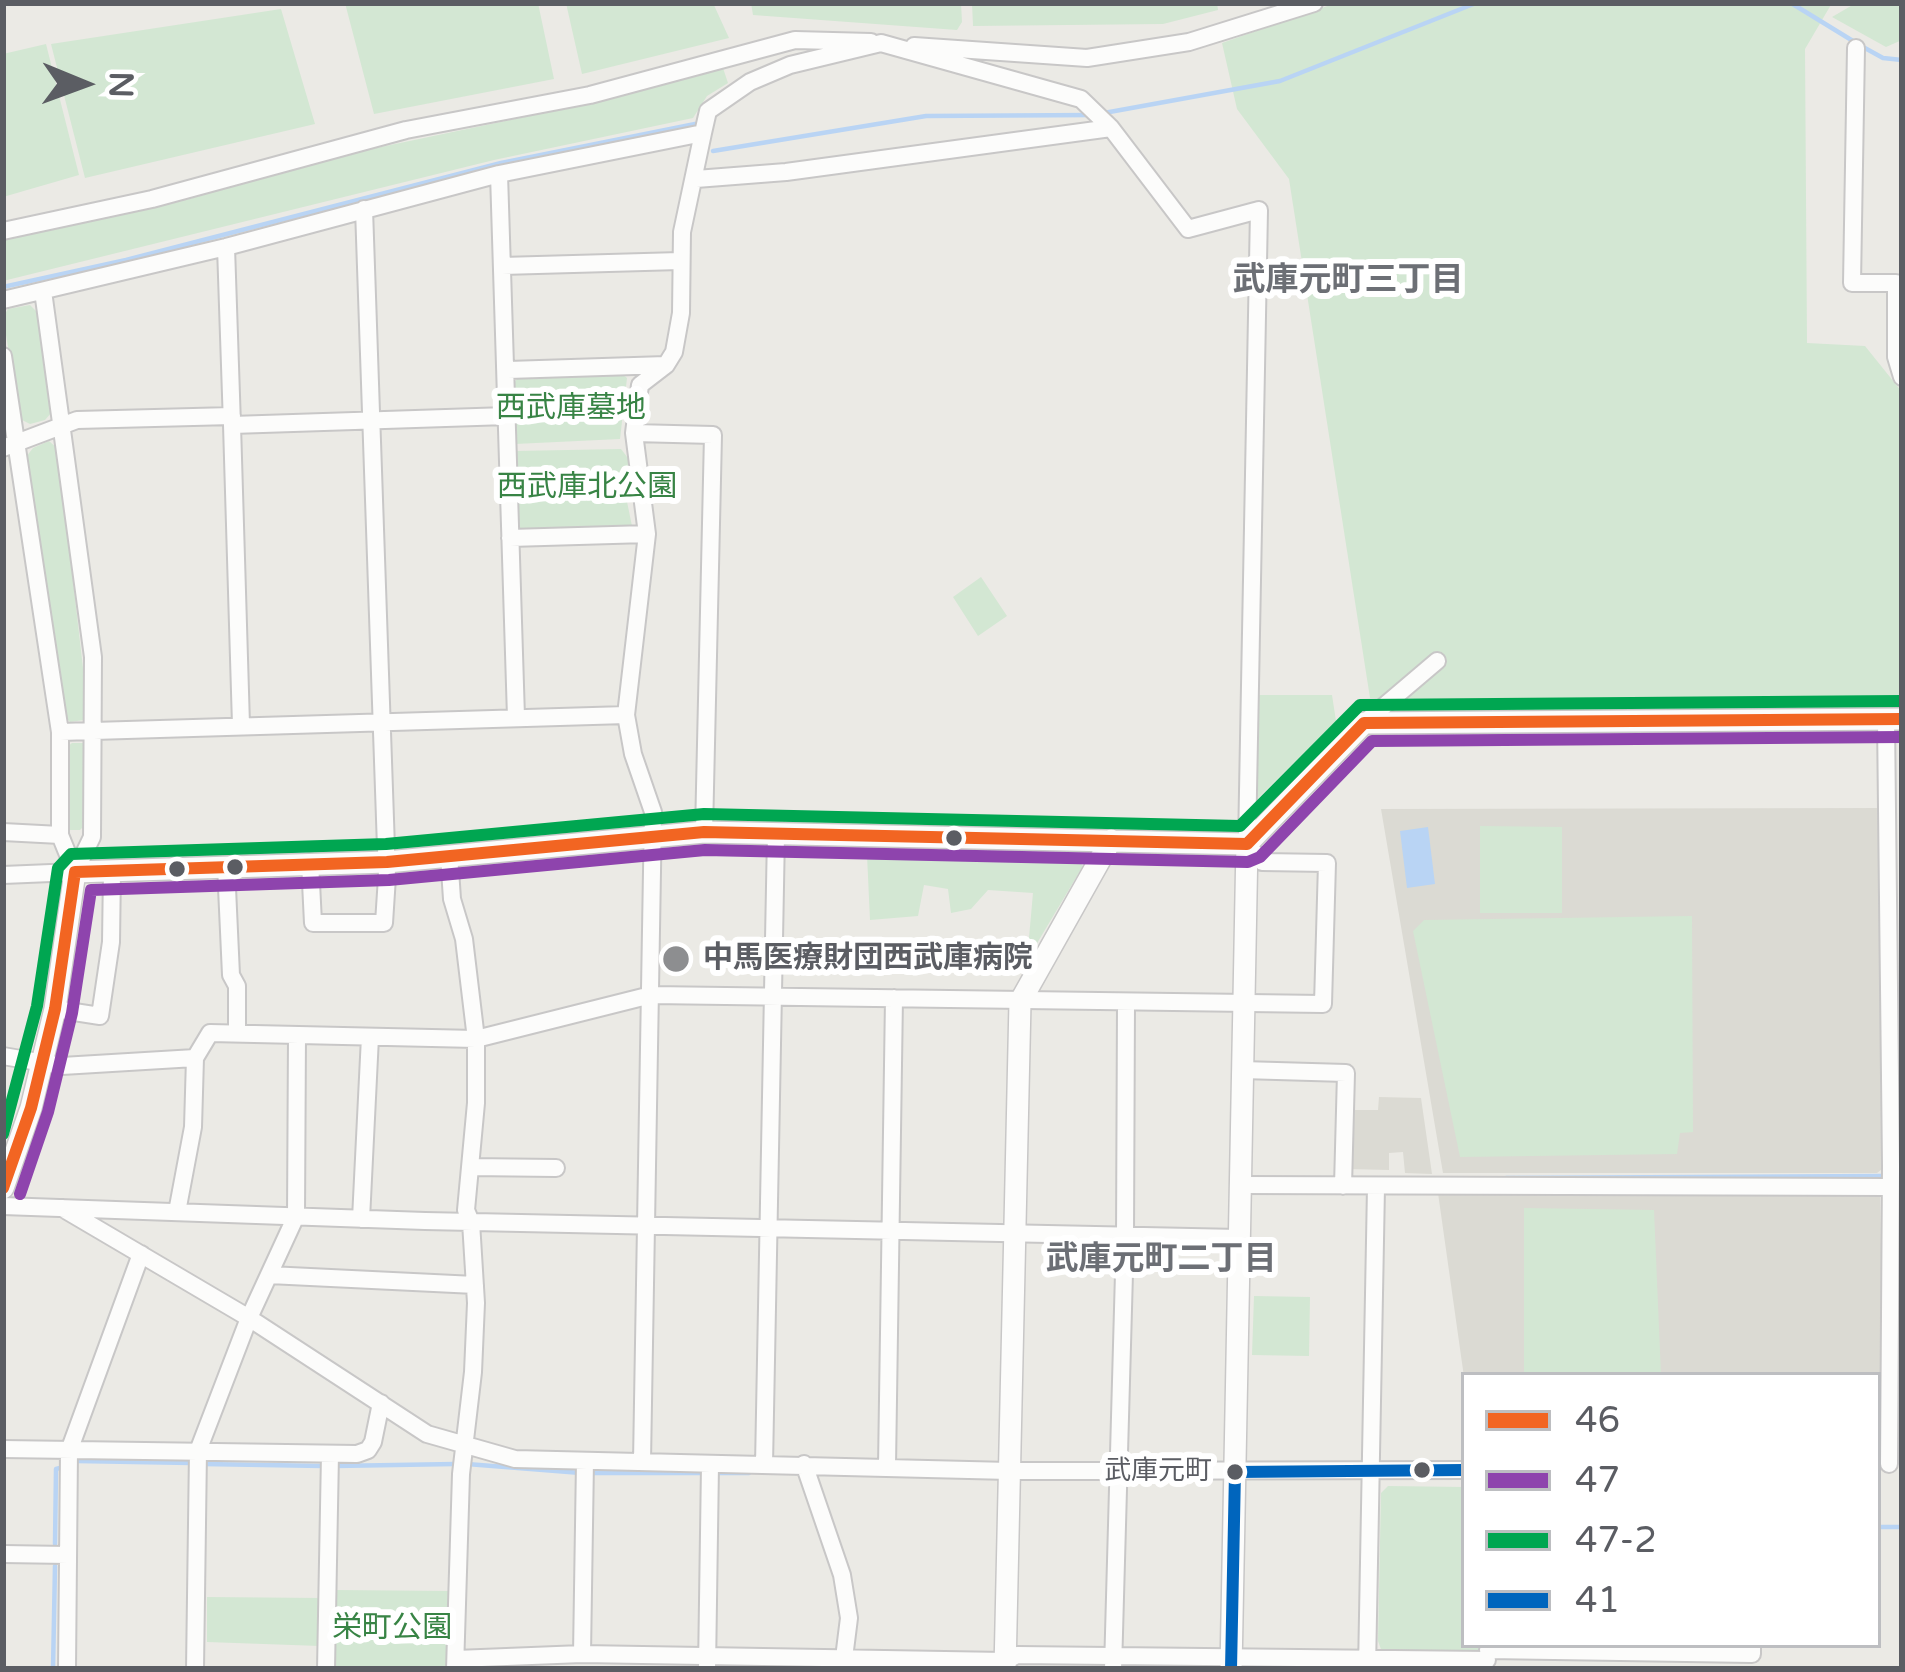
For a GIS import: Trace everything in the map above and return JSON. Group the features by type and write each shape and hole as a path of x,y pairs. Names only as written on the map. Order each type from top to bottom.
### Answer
{"street":[{"path":"3,231 152,199 406,130 590,95 795,40 1087,58 1189,42 1314,3"},
{"path":"642,1462 653,812 633,754 626,715 647,534 634,433 640,385 666,365 674,352 681,313 682,232 708,111 750,82 790,65 881,43 1081,99 1111,128 1188,229 1258,210 1231,1663"},
{"path":"1856,49 1852,283 1896,283 1896,358 1902,377"},
{"path":"696,179 786,172 1111,128"},
{"path":"3,300 499,174 704,133"},
{"path":"499,174 516,717"},
{"path":"310,862 313,923 383,922 387,862 364,209"},
{"path":"226,247 241,724"},
{"path":"502,266 680,262"},
{"path":"3,1188 55,1009 75,872 92,837 93,657 43,291"},
{"path":"3,356 10,447 60,732 60,835 75,872"},
{"path":"508,370 666,365"},
{"path":"10,447 77,420 507,416"},
{"path":"634,433 713,434 704,832"},
{"path":"510,538 647,534"},
{"path":"3,875 387,862 704,832 1247,844 1364,723 1437,662"},
{"path":"60,732 626,715"},
{"path":"1364,723 1894,719 1896,1167 1888,1186 1890,1464"},
{"path":"3,832 60,835"},
{"path":"764,1465 776,834"},
{"path":"1005,1665 1020,1002 1111,840"},
{"path":"177,1212 193,1127 195,1058 210,1033 476,1039 651,995 1323,1004 1328,863 1262,862 1247,844"},
{"path":"448,856 476,1039 466,1210 475,1286 473,1372 464,1446 456,1664 582,1654 707,1662 1005,1665 1017,1654 1113,1662 1367,1665 1487,1656 1752,1656"},
{"path":"226,866 237,1034"},
{"path":"55,1009 100,1016 111,943 112,871"},
{"path":"887,1466 895,998"},
{"path":"1113,1662 1125,1237 1126,1004"},
{"path":"195,1669 198,1459 249,1318 296,1216 297,1035"},
{"path":"361,1219 370,1036"},
{"path":"3,1056 62,1066 195,1058"},
{"path":"1242,1070 1346,1072 1343,1186"},
{"path":"470,1167 556,1168"},
{"path":"1240,1185 1888,1186"},
{"path":"1367,1665 1376,1187"},
{"path":"3,1206 471,1222 1239,1238"},
{"path":"62,1208 249,1318 428,1433 515,1460 1010,1471 1461,1471"},
{"path":"67,1669 69,1451 141,1254"},
{"path":"269,1275 475,1286"},
{"path":"3,1450 330,1461 368,1450 381,1403"},
{"path":"326,1669 330,1461"},
{"path":"582,1654 585,1461"},
{"path":"804,1464 842,1575 849,1618 844,1663"},
{"path":"707,1662 710,1465"},
{"path":"3,1555 68,1555"}],"shaded area":[{"path":"1880,808 1881,1170 1443,1173 1381,809"},
{"path":"1379,1097 1421,1098 1432,1174 1405,1173 1403,1152 1389,1153 1389,1170 1347,1169 1352,1110 1378,1110"},
{"path":"1438,1193 1880,1193 1885,1457 1881,1457 1881,1372 1463,1372"}],"green space":[{"path":"345,3 538,3 554,79 374,114"},
{"path":"566,3 713,3 729,38 582,74"},
{"path":"751,3 961,3 962,22 957,30 753,15"},
{"path":"972,3 1217,3 1218,10 1163,24 973,26"},
{"path":"1336,3 1832,3 1805,49 1807,343 1865,346 1902,392 1902,704 1820,708 1370,698 1289,179 1237,109 1222,43"},
{"path":"1856,3 1902,3 1902,40 1886,47 1832,17"},
{"path":"281,9 315,124 85,178 51,44"},
{"path":"46,44 79,175 3,197 3,54"},
{"path":"723,68 728,83 707,96 693,118 494,160 3,281 3,239 182,201 328,158 606,100"},
{"path":"30,305 39,314 52,412 45,420 30,424 20,419 3,317 8,309"},
{"name":"西武庫墓地","path":"621,373 627,378 620,439 515,444 514,383 519,376"},
{"path":"49,441 58,449 88,712 84,720 70,722 64,716 26,457"},
{"name":"西武庫北公園","path":"621,449 631,462 625,492 632,526 517,532 515,451"},
{"path":"981,577 1007,616 978,636 953,597"},
{"path":"1258,695 1332,695 1336,721 1257,799"},
{"path":"83,743 89,749 80,830 70,830 67,823 67,747"},
{"path":"1480,826 1562,827 1562,913 1480,913"},
{"path":"867,855 1077,858 1083,866 1027,960 1033,893 988,890 971,909 951,913 948,889 924,885 918,916 870,920"},
{"path":"1692,916 1693,1132 1680,1133 1677,1154 1460,1157 1413,931 1424,920"},
{"path":"1524,1208 1654,1210 1661,1372 1524,1372"},
{"path":"1254,1296 1310,1297 1309,1356 1252,1355"},
{"path":"1388,1486 1461,1487 1461,1648 1480,1648 1476,1653 1382,1652 1378,1641 1381,1493"},
{"name":"栄町公園","path":"335,1590 450,1591 446,1669 334,1669"},
{"path":"207,1597 322,1598 320,1646 207,1642"}],"water":[{"path":"1428,827 1435,884 1407,888 1400,831"}],"waterway":[{"path":"1104,113 1280,81 1476,3"},
{"path":"1791,3 1853,41"},
{"path":"1863,47 1883,58 1902,60"},
{"path":"713,151 926,116 1093,115"},
{"path":"3,287 501,163 695,124"},
{"path":"392,847 643,821"},
{"path":"106,856 377,848"},
{"path":"1506,1178 1884,1176"},
{"path":"77,1461 191,1463"},
{"path":"203,1464 323,1466"},
{"path":"335,1466 455,1464"},
{"path":"467,1464 581,1473"},
{"path":"55,1544 56,1469 60,1468"},
{"path":"592,1473 749,1473"},
{"path":"1881,1527 1902,1527"},
{"path":"53,1669 55,1566"}],"transit line":[{"name":"47-2","path":"3,1134 37,1006 58,868 71,854 386,844 704,814 1240,826 1360,705 1902,701"},
{"name":"46","path":"3,1188 31,1108 55,1009 75,872 387,862 704,832 1247,844 1364,723 1902,719"},
{"name":"47","path":"20,1194 48,1112 72,1013 91,890 389,880 705,850 1248,862 1260,857 1372,741 1902,737"},
{"name":"41","path":"1231,1669 1235,1472 1461,1470"}],"place":[{"name":"中馬医療財団西武庫病院","path":"676,959"},
{"name":"武庫元町","path":"1235,1472"}],"district":[{"name":"武庫元町三丁目","path":"1348,281"},
{"name":"武庫元町二丁目","path":"1161,1260"}]}
